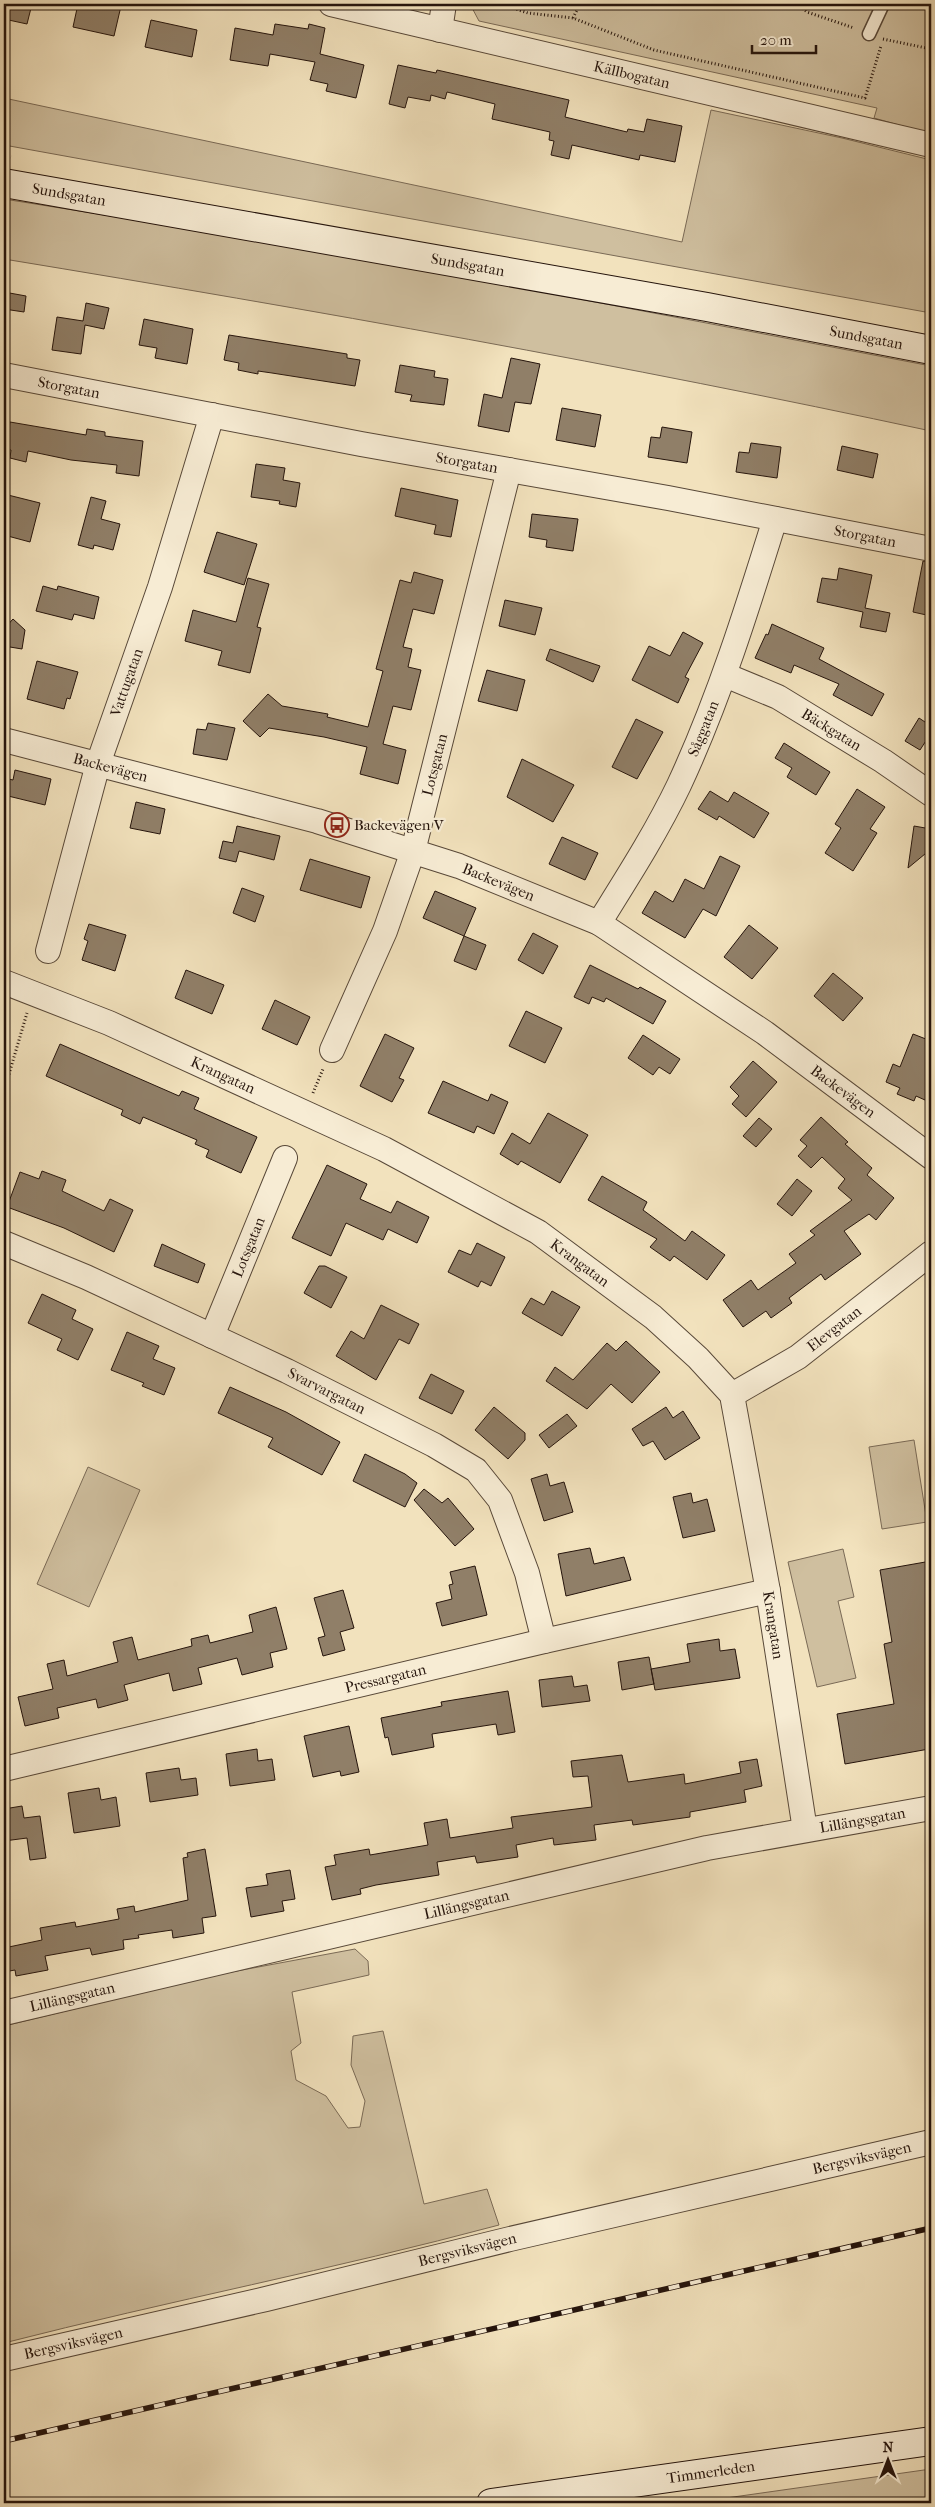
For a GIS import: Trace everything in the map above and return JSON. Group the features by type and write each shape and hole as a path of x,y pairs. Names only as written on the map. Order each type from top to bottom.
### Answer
{"main road":[{"name":"Sundsgatan","path":"4,183 707,307 931,350"},
{"name":"Timmerleden","path":"491,2503 931,2441"}],"street":[{"name":"Källbogatan","path":"331,4 931,145"},
{"path":"440,30 444,4"},
{"name":"Storgatan","path":"4,375 931,549"},
{"name":"Vattugatan","path":"48,951 98,764 160,587 212,415"},
{"name":"Lotsgatan","path":"332,1050 385,931 413,852 508,470"},
{"name":"Såggatan","path":"599,923 651,839 679,785 725,675 775,519"},
{"name":"Bäckgatan","path":"725,675 778,696 883,760 931,794"},
{"name":"Backevägen","path":"4,740 317,821 459,866 599,923 765,1033 931,1157"},
{"name":"Krangatan","path":"4,982 109,1023 367,1140 538,1232 653,1317 698,1358 732,1394 768,1591 805,1830"},
{"name":"Lotsgatan","path":"212,1336 286,1158"},
{"name":"Svarvargatan","path":"4,1244 86,1277 287,1371 408,1432 476,1470 500,1500 527,1573 544,1641"},
{"name":"Elevgatan","path":"732,1394 798,1357 931,1253"},
{"name":"Pressargatan","path":"4,1769 544,1641 768,1591"},
{"name":"Lillängsgatan","path":"4,2014 707,1848 931,1808"},
{"name":"Bergsviksvägen","path":"4,2359 266,2299 510,2239 931,2142"}],"lane":[{"path":"869,34 883,4"}],"path":[{"path":"500,4 528,13 573,18 654,50 865,98 883,38"},
{"path":"573,18 580,4"},
{"path":"4,1092 33,994"}],"shaded area":[{"path":"470,4 931,4 931,134 874,118 877,108 479,21"},
{"path":"4,98 682,242 711,110 842,138 931,160 931,313 4,145"},
{"path":"4,199 352,257 931,366 931,431 700,383 469,339 4,259"},
{"path":"914,1440 927,1522 882,1529 869,1447"},
{"path":"88,1467 140,1490 89,1607 37,1584"},
{"path":"843,1549 854,1597 838,1601 856,1678 817,1687 788,1562"},
{"path":"355,1949 368,1961 369,1975 292,1992 301,2043 291,2051 296,2080 326,2096 348,2128 360,2127 365,2101 351,2065 353,2036 383,2031 424,2204 487,2189 499,2225 376,2256 4,2343 4,2026 210,1976"},
{"path":"931,2469 931,2503 691,2503"}],"building":[{"path":"4,4 32,4 27,24 4,19"},
{"path":"78,4 121,6 114,36 73,27"},
{"path":"151,20 197,30 192,57 145,47"},
{"path":"275,24 308,29 309,24 325,28 320,54 364,65 356,98 326,91 328,84 310,80 315,62 270,54 268,66 230,60 235,28 273,35"},
{"path":"398,65 436,73 437,70 569,100 565,117 627,132 628,129 644,132 647,119 682,126 675,162 640,155 639,160 572,145 569,159 551,155 554,141 549,140 550,132 492,119 495,104 447,92 445,99 431,95 430,101 408,97 405,108 389,104"},
{"path":"4,292 26,296 24,312 4,309"},
{"path":"86,303 109,308 104,329 85,325 81,354 52,350 57,317 83,321"},
{"path":"144,319 193,329 187,364 155,358 157,348 139,345"},
{"path":"229,335 347,354 347,358 360,360 355,386 258,371 258,374 238,370 239,363 224,360"},
{"path":"511,358 540,364 531,404 515,402 509,432 478,426 484,394 502,398"},
{"path":"400,365 435,371 434,377 448,379 444,405 410,401 412,395 395,392"},
{"path":"562,408 601,415 595,447 556,440"},
{"path":"10,422 86,435 87,429 105,432 105,436 143,441 139,476 116,473 117,465 71,460 28,451 26,462 10,458 11,450 5,449"},
{"path":"662,427 692,432 687,463 648,457 651,437 660,438"},
{"path":"751,443 781,447 777,478 736,472 739,452 749,453"},
{"path":"842,446 878,454 873,478 837,470"},
{"path":"256,464 285,468 283,480 300,483 296,507 279,504 280,501 251,497"},
{"path":"401,488 458,500 451,537 434,534 436,525 395,516"},
{"path":"4,494 40,503 30,542 4,535"},
{"path":"91,497 106,501 101,519 120,524 113,550 94,545 93,549 78,545"},
{"path":"532,514 578,519 573,551 546,547 547,540 529,537"},
{"path":"217,532 257,544 244,585 204,572"},
{"path":"923,561 931,562 931,616 913,612"},
{"path":"839,568 872,575 865,608 890,613 886,632 860,627 863,612 817,602 822,578 837,580"},
{"path":"414,572 443,580 434,614 413,609 403,647 412,649 408,667 421,670 411,710 393,706 383,744 406,750 398,784 360,774 367,747 324,737 269,728 260,737 243,721 268,694 282,706 328,714 327,717 368,727 383,671 376,669 400,580 411,583"},
{"path":"248,578 269,584 257,627 261,628 250,673 218,665 222,651 185,641 193,610 236,622"},
{"path":"43,586 57,590 58,586 99,597 94,619 74,614 72,620 36,611"},
{"path":"505,600 542,608 535,635 499,626"},
{"path":"13,619 25,630 22,649 4,646 4,629"},
{"path":"772,624 824,648 819,659 884,694 872,716 833,695 839,684 794,665 791,673 755,658"},
{"path":"683,632 703,643 685,677 689,679 678,703 632,680 649,646 670,656"},
{"path":"550,649 600,666 593,682 546,660"},
{"path":"37,661 78,672 70,699 67,698 64,709 27,699"},
{"path":"487,670 525,680 517,711 478,701"},
{"path":"919,718 931,726 931,733 920,750 905,741"},
{"path":"636,719 663,732 637,779 612,767"},
{"path":"208,723 235,728 227,760 193,754 197,729 206,730"},
{"path":"784,743 830,772 816,795 787,777 792,768 775,758"},
{"path":"522,759 574,785 553,822 507,797"},
{"path":"15,770 51,779 45,805 4,795 4,778 13,780"},
{"path":"857,789 885,807 870,829 877,833 853,871 825,853 841,828 835,824"},
{"path":"710,791 728,802 734,792 769,813 754,838 719,816 717,820 698,809"},
{"path":"136,802 165,809 160,834 130,828"},
{"path":"237,826 280,836 274,860 239,851 236,862 219,858 223,841 233,843"},
{"path":"914,826 931,829 931,849 908,868"},
{"path":"562,837 598,853 585,880 549,864"},
{"path":"720,856 740,866 716,916 703,909 685,938 642,913 655,891 673,902 685,879 704,889"},
{"path":"310,859 370,877 361,908 300,890"},
{"path":"242,888 264,896 255,922 233,913"},
{"path":"435,891 476,908 464,936 423,918"},
{"path":"89,924 126,935 115,971 82,960 88,941 84,939"},
{"path":"749,925 778,948 752,979 724,957"},
{"path":"533,933 558,946 543,974 518,960"},
{"path":"464,936 486,945 476,970 454,961"},
{"path":"590,965 638,989 640,987 666,1001 653,1024 606,998 604,1002 592,997 589,1004 574,997"},
{"path":"186,970 224,985 212,1014 175,998"},
{"path":"833,973 863,998 843,1021 814,996"},
{"path":"275,1000 310,1017 297,1045 262,1029"},
{"path":"526,1011 562,1028 545,1063 509,1046"},
{"path":"385,1034 414,1048 399,1078 404,1080 392,1102 360,1086"},
{"path":"913,1034 931,1041 931,1084 925,1100 916,1096 914,1101 897,1094 900,1088 886,1082 893,1064 900,1067"},
{"path":"643,1035 680,1059 670,1074 659,1067 653,1075 628,1058"},
{"path":"60,1044 179,1096 182,1091 199,1098 194,1109 257,1137 241,1173 206,1157 209,1150 195,1144 197,1140 143,1117 140,1124 121,1115 123,1110 46,1076"},
{"path":"753,1061 777,1082 746,1117 732,1104 739,1096 730,1087"},
{"path":"443,1081 488,1101 491,1094 508,1102 494,1134 477,1126 474,1133 428,1113"},
{"path":"548,1113 588,1135 560,1183 521,1161 518,1165 500,1154 512,1133 530,1144"},
{"path":"821,1117 848,1142 845,1144 872,1168 867,1175 894,1198 876,1220 869,1214 844,1231 861,1254 825,1280 821,1274 789,1298 792,1303 771,1318 766,1311 743,1327 723,1300 751,1280 758,1290 796,1263 789,1254 815,1235 810,1231 852,1200 838,1188 845,1179 822,1157 811,1168 798,1156 807,1146 800,1140"},
{"path":"759,1118 772,1129 756,1147 743,1136"},
{"path":"327,1165 367,1184 360,1199 391,1213 397,1201 429,1217 417,1243 388,1229 383,1240 346,1223 331,1256 292,1238"},
{"path":"42,1171 66,1180 62,1191 104,1211 110,1199 133,1210 114,1252 64,1228 7,1207 20,1172 39,1179"},
{"path":"602,1176 647,1202 643,1210 685,1241 692,1231 725,1255 707,1280 674,1256 670,1261 650,1247 657,1239 588,1200"},
{"path":"797,1179 812,1191 792,1216 777,1204"},
{"path":"477,1243 505,1257 491,1286 481,1281 478,1287 448,1272 459,1250 471,1255"},
{"path":"162,1244 205,1264 198,1283 154,1266"},
{"path":"319,1266 325,1266 347,1277 331,1308 304,1293"},
{"path":"552,1291 580,1307 562,1336 522,1313 531,1298 544,1305"},
{"path":"42,1294 76,1310 72,1319 93,1329 78,1360 57,1350 62,1339 28,1323"},
{"path":"381,1305 419,1324 409,1344 399,1339 376,1380 336,1356 351,1331 364,1339"},
{"path":"127,1332 159,1346 153,1359 175,1368 164,1395 142,1386 144,1383 111,1370"},
{"path":"626,1341 660,1372 632,1403 611,1384 587,1409 546,1381 555,1367 573,1380 607,1343 616,1351"},
{"path":"431,1374 464,1391 452,1414 419,1398"},
{"path":"230,1387 286,1412 340,1442 322,1475 268,1447 273,1438 218,1413"},
{"path":"494,1407 525,1433 525,1440 508,1459 475,1430"},
{"path":"666,1407 673,1418 683,1411 700,1438 665,1460 653,1441 643,1446 632,1429"},
{"path":"567,1414 577,1426 549,1448 539,1435"},
{"path":"365,1454 405,1474 417,1483 405,1507 353,1481"},
{"path":"547,1474 550,1486 564,1482 573,1512 544,1521 531,1479"},
{"path":"424,1489 442,1503 448,1498 474,1529 455,1546 414,1500"},
{"path":"691,1493 693,1503 707,1499 715,1531 683,1538 673,1497"},
{"path":"590,1548 594,1564 624,1557 631,1580 566,1596 558,1554"},
{"path":"931,1561 931,1736 927,1737 929,1749 845,1764 837,1714 894,1704 884,1644 892,1642 880,1570"},
{"path":"475,1566 487,1615 442,1626 436,1603 452,1599 449,1585 453,1584 450,1572"},
{"path":"343,1590 354,1628 340,1632 345,1650 323,1656 318,1638 325,1636 314,1598"},
{"path":"276,1607 287,1649 270,1653 273,1667 242,1675 237,1658 198,1668 202,1684 173,1691 169,1673 124,1685 128,1700 98,1708 96,1699 57,1708 59,1718 25,1726 18,1697 53,1689 47,1664 64,1660 67,1676 118,1662 113,1642 132,1637 138,1660 192,1646 191,1639 208,1635 210,1643 253,1632 249,1615"},
{"path":"719,1639 720,1651 735,1649 740,1678 655,1690 651,1669 690,1662 687,1644"},
{"path":"649,1657 654,1684 622,1690 618,1662"},
{"path":"572,1676 574,1687 587,1685 590,1701 542,1707 539,1680"},
{"path":"508,1691 515,1732 498,1735 496,1724 432,1734 434,1747 392,1755 388,1737 385,1738 381,1718 442,1706 441,1702"},
{"path":"349,1726 359,1772 341,1776 340,1771 313,1777 304,1736"},
{"path":"257,1749 258,1761 272,1759 275,1780 230,1786 226,1754"},
{"path":"622,1755 628,1782 684,1774 685,1784 741,1773 739,1762 757,1759 762,1786 744,1790 746,1802 690,1812 690,1817 633,1825 632,1820 594,1825 596,1840 554,1845 553,1838 516,1845 518,1857 477,1863 475,1856 437,1862 439,1875 376,1885 360,1889 361,1894 332,1900 325,1867 336,1865 334,1855 369,1849 370,1855 428,1845 424,1823 447,1819 450,1838 513,1828 511,1817 592,1807 588,1776 573,1777 571,1761"},
{"path":"179,1768 181,1780 196,1778 198,1795 150,1802 146,1773"},
{"path":"99,1788 101,1800 116,1797 120,1826 74,1833 68,1793"},
{"path":"22,1806 24,1818 40,1816 46,1858 30,1860 27,1838 4,1841 4,1809"},
{"path":"205,1849 216,1916 202,1918 204,1933 173,1938 172,1930 138,1935 139,1938 123,1940 124,1949 92,1955 90,1948 45,1956 48,1970 16,1976 15,1970 4,1972 4,1948 42,1940 40,1928 75,1922 76,1927 119,1919 117,1909 134,1906 135,1912 188,1900 183,1858 188,1857 187,1853"},
{"path":"290,1870 295,1899 282,1901 284,1911 251,1917 246,1888 268,1885 266,1874"}],"railway":[{"path":"4,2441 931,2228"}],"place":[{"name":"Backevägen V","path":"337,825"}]}
